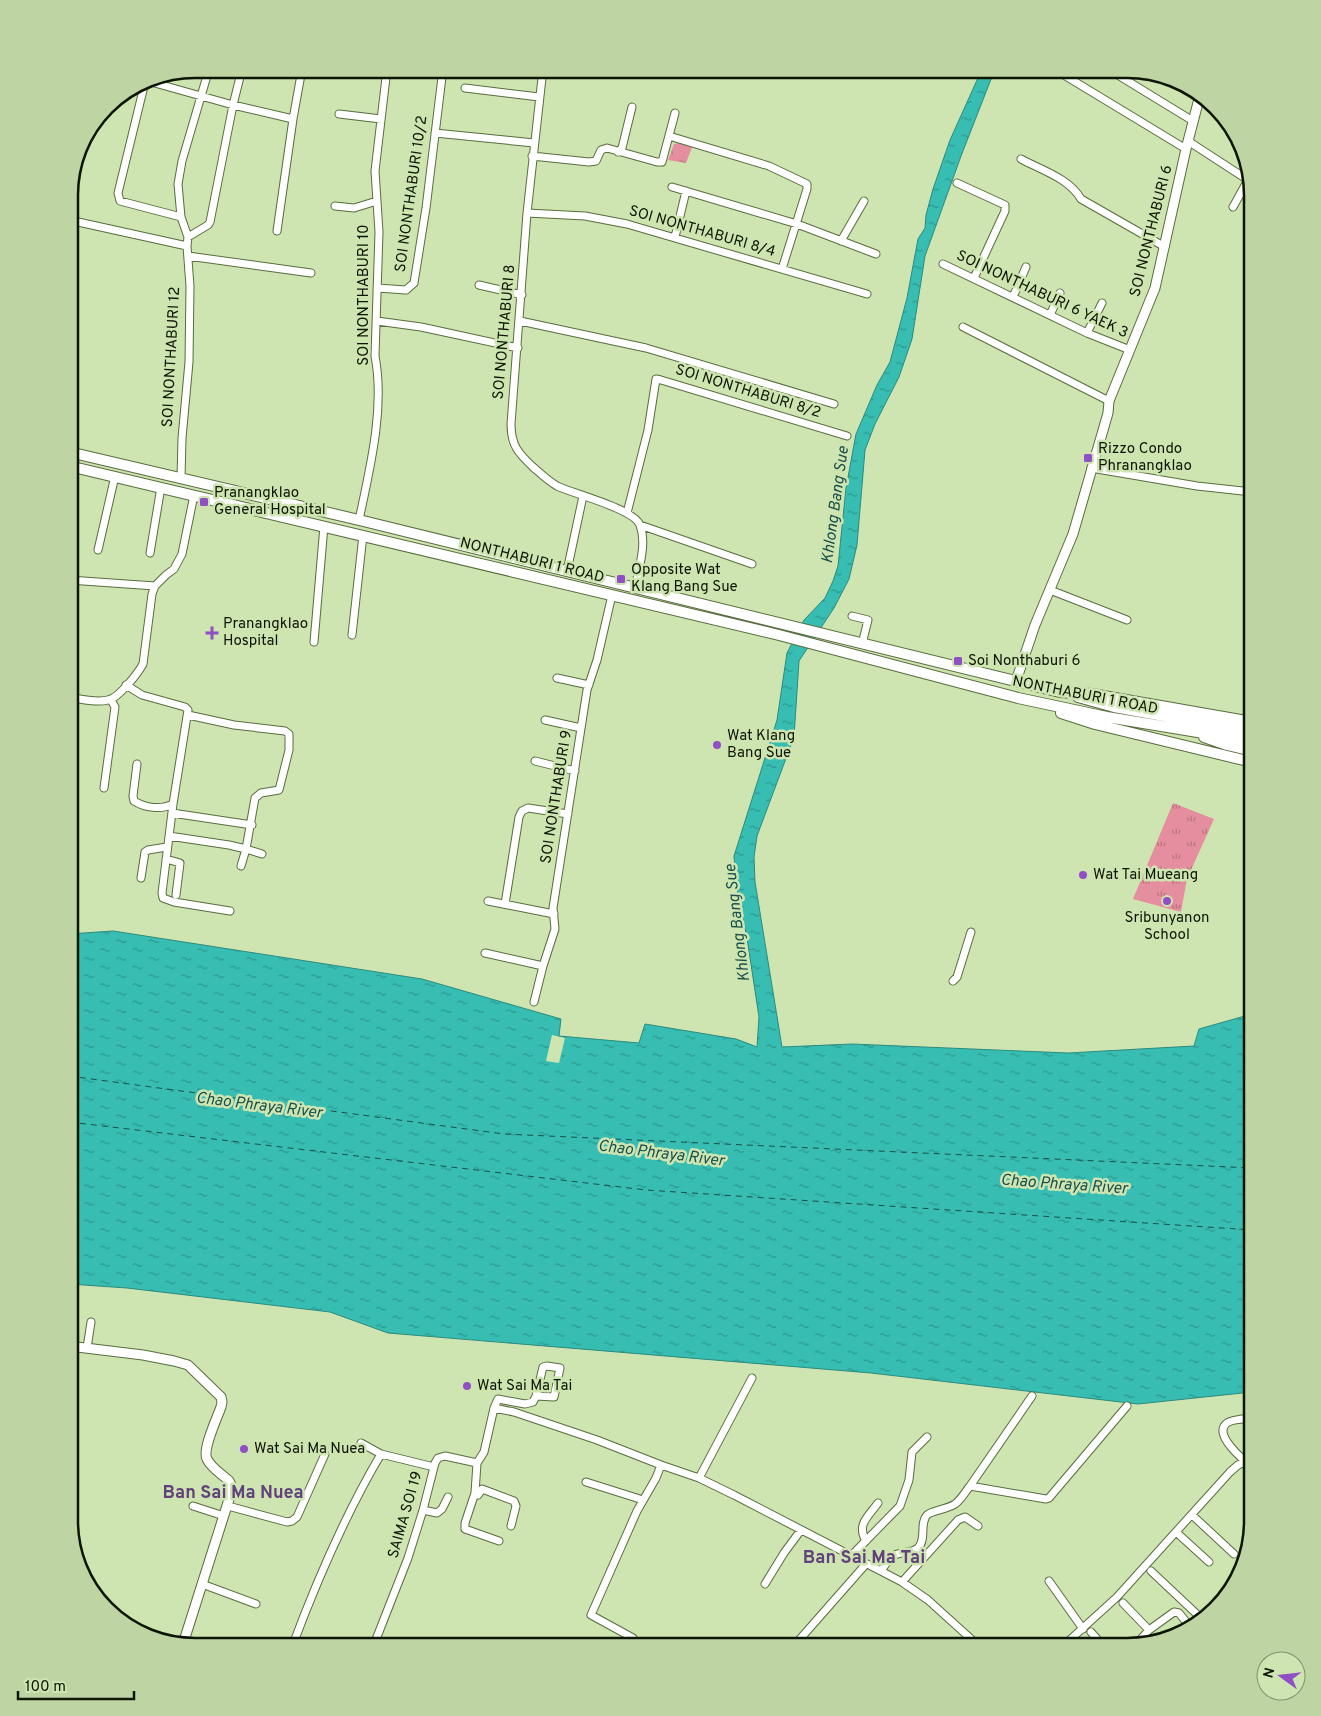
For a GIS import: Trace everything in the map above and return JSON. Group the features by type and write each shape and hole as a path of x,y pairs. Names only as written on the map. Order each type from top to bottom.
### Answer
{"main road":[{"name":"NONTHABURI 1 ROAD","path":"78,454 359,520 1060,692 1092,694 1244,721"},
{"name":"NONTHABURI 1 ROAD","path":"78,468 779,635 1018,698 1244,740"},
{"path":"1060,692 1114,707 1244,730"},
{"path":"1018,698 1095,724 1244,760"},
{"path":"1184,730 1244,749"}],"street":[{"path":"206,78 182,161 178,184 181,216 188,237 210,222 240,78"},
{"path":"277,230 300,78"},
{"name":"SOI NONTHABURI 10","path":"359,520 370,467 379,391 379,376 375,356 379,232 375,171 386,78"},
{"name":"SOI NONTHABURI 10/2","path":"378,288 406,290 414,283 426,208 442,78"},
{"name":"SOI NONTHABURI 8","path":"542,78 532,156 511,424 511,437 514,444 521,456 554,484 627,513 638,520 640,525 752,564"},
{"path":"1070,78 1243,177"},
{"path":"1123,78 1193,121"},
{"path":"158,83 233,106 293,119"},
{"path":"465,88 539,97"},
{"path":"142,90 118,198 120,201 181,216"},
{"name":"SOI NONTHABURI 6","path":"1016,681 1035,625 1073,534 1110,401 1155,288 1198,102"},
{"path":"618,152 622,148 632,107"},
{"path":"532,156 589,162 596,161 603,148 662,162 675,113"},
{"path":"339,114 381,119"},
{"path":"435,133 534,143"},
{"path":"669,136 769,166 807,184 797,224 782,269"},
{"path":"1021,159 1065,182 1078,193 1081,199 1165,248"},
{"path":"957,183 1006,205 974,278"},
{"path":"672,187 797,224 876,254"},
{"path":"1233,207 1244,188"},
{"path":"675,237 686,191"},
{"path":"334,206 354,208 377,201"},
{"path":"842,241 864,201"},
{"name":"SOI NONTHABURI 8/4","path":"527,213 585,216 626,224 867,294"},
{"path":"78,222 187,246"},
{"name":"SOI NONTHABURI 12","path":"181,478 182,438 189,362 190,286 188,237"},
{"path":"188,256 311,273"},
{"name":"SOI NONTHABURI 6 YAEK 3","path":"943,264 1087,333 1130,350"},
{"path":"1012,297 1026,267"},
{"path":"479,285 522,295"},
{"path":"1050,315 1060,293"},
{"path":"1087,333 1102,304"},
{"path":"377,321 421,327 518,348"},
{"path":"520,321 646,348 834,404"},
{"path":"963,327 1110,401"},
{"name":"SOI NONTHABURI 8/2","path":"627,513 648,430 656,380 847,436"},
{"path":"1091,468 1198,486 1244,491"},
{"path":"98,550 115,476"},
{"path":"150,553 161,487"},
{"path":"78,698 99,701 111,700 134,678 143,664 152,594 166,574 174,569 182,554 194,495"},
{"path":"567,571 583,496"},
{"path":"635,588 643,545 640,525"},
{"path":"314,642 324,526"},
{"path":"352,635 363,535"},
{"path":"78,581 156,586"},
{"path":"1050,590 1127,620"},
{"name":"SOI NONTHABURI 9","path":"534,1002 555,929 553,908 587,690 612,595"},
{"path":"852,616 868,620 862,644"},
{"path":"556,678 589,685"},
{"path":"126,686 142,695 185,707 188,710 167,847 163,898 174,902 230,911"},
{"path":"104,788 115,707 111,700"},
{"path":"188,715 285,731 289,734 289,750 281,786 279,790 261,793 255,798 252,825 241,866"},
{"path":"545,720 582,728"},
{"path":"536,761 575,770"},
{"path":"137,764 134,801 139,804 163,808 173,804"},
{"path":"504,904 522,811 528,808 568,814"},
{"path":"172,813 252,825"},
{"path":"169,836 229,845 262,854"},
{"path":"141,878 146,852 167,847"},
{"path":"166,859 180,863 176,895"},
{"path":"488,901 554,914"},
{"path":"953,981 957,977 971,932"},
{"path":"485,953 543,966"},
{"path":"87,1348 91,1322"},
{"path":"78,1347 143,1355 188,1365 216,1392 222,1402 206,1457 229,1481 231,1493 185,1638"},
{"path":"499,1541 465,1529 465,1523 475,1493 477,1463 484,1452 498,1399 524,1404 532,1402 536,1396 543,1367 560,1368 554,1397 536,1396"},
{"path":"699,1478 752,1378"},
{"path":"881,1572 894,1555 918,1548 922,1541 923,1526 928,1513 931,1511 941,1511 957,1503 1032,1396"},
{"path":"970,1486 1049,1498 1127,1406"},
{"path":"496,1408 514,1412 597,1440 699,1478 902,1582 928,1600 970,1638"},
{"path":"1242,1419 1226,1424 1223,1427 1223,1435 1225,1440 1244,1460"},
{"path":"851,1556 900,1506 909,1480 912,1452 927,1436"},
{"path":"361,1442 382,1454 434,1467"},
{"path":"228,1506 287,1522 292,1521 297,1517 325,1454"},
{"path":"296,1638 324,1565 364,1485 382,1454"},
{"name":"SAIMA SOI 19","path":"377,1638 408,1558 438,1458 445,1456 477,1463"},
{"path":"1072,1638 1117,1598 1230,1472 1244,1463"},
{"path":"633,1638 592,1615 637,1511 656,1478 661,1465"},
{"path":"586,1482 643,1500"},
{"path":"475,1493 478,1495 482,1489 514,1501 516,1506 511,1526"},
{"path":"423,1510 437,1513 442,1509 448,1497"},
{"path":"866,1541 861,1530 862,1524 878,1502"},
{"path":"193,1506 224,1516"},
{"path":"1192,1515 1234,1554"},
{"path":"902,1582 958,1520 965,1517 978,1526"},
{"path":"765,1584 801,1530"},
{"path":"1176,1532 1209,1562"},
{"path":"802,1638 866,1564"},
{"path":"1151,1571 1198,1615"},
{"path":"1049,1581 1082,1629"},
{"path":"202,1584 256,1604"},
{"path":"1123,1604 1149,1630"},
{"path":"1143,1638 1149,1630 1174,1612 1179,1613 1186,1622"},
{"path":"1091,1632 1096,1638"}],"green space":[{"path":"678,143 692,147 686,163 668,160 674,144"},
{"path":"1173,803 1214,819 1187,879 1181,912 1133,899"}],"water":[{"name":"Chao Phraya River","path":"978,78 991,78 925,256 912,339 899,377 875,424 865,450 857,545 849,579 834,608 799,661 794,737 757,836 754,857 755,882 782,1047 852,1044 1068,1053 1194,1046 1199,1029 1244,1016 1244,1393 1138,1404 871,1373 388,1333 330,1312 127,1288 78,1285 78,933 113,931 422,979 561,1019 559,1036 639,1043 645,1024 736,1039 757,1047 759,1017 747,938 736,885 734,856 777,720 787,653 804,620 825,598 838,566 846,488 856,434 877,385 890,362 907,298 918,239 925,228 926,215 933,189 950,140"}],"pier":[{"path":"552,1035 565,1038 559,1063 546,1061"}],"ferry route":[{"path":"78,1077 504,1134 1244,1168"},
{"path":"78,1123 646,1190 1244,1229"}],"place":[{"name":"Rizzo Condo Phranangklao","path":"1088,458"},
{"name":"Pranangklao General Hospital","path":"204,502"},
{"name":"Opposite Wat Klang Bang Sue","path":"621,579"},
{"name":"Pranangklao Hospital","path":"212,633"},
{"name":"Soi Nonthaburi 6","path":"958,661"},
{"name":"Wat Klang Bang Sue","path":"717,745"},
{"name":"Wat Tai Mueang","path":"1083,875"},
{"name":"Sribunyanon School","path":"1167,901"},
{"name":"Wat Sai Ma Tai","path":"467,1386"},
{"name":"Wat Sai Ma Nuea","path":"244,1449"}],"district":[{"name":"Ban Sai Ma Nuea","path":"233,1493"},
{"name":"Ban Sai Ma Tai","path":"864,1558"}],"water label":[{"name":"Khlong Bang Sue","path":"836,505"},
{"name":"Khlong Bang Sue","path":"738,923"}]}
